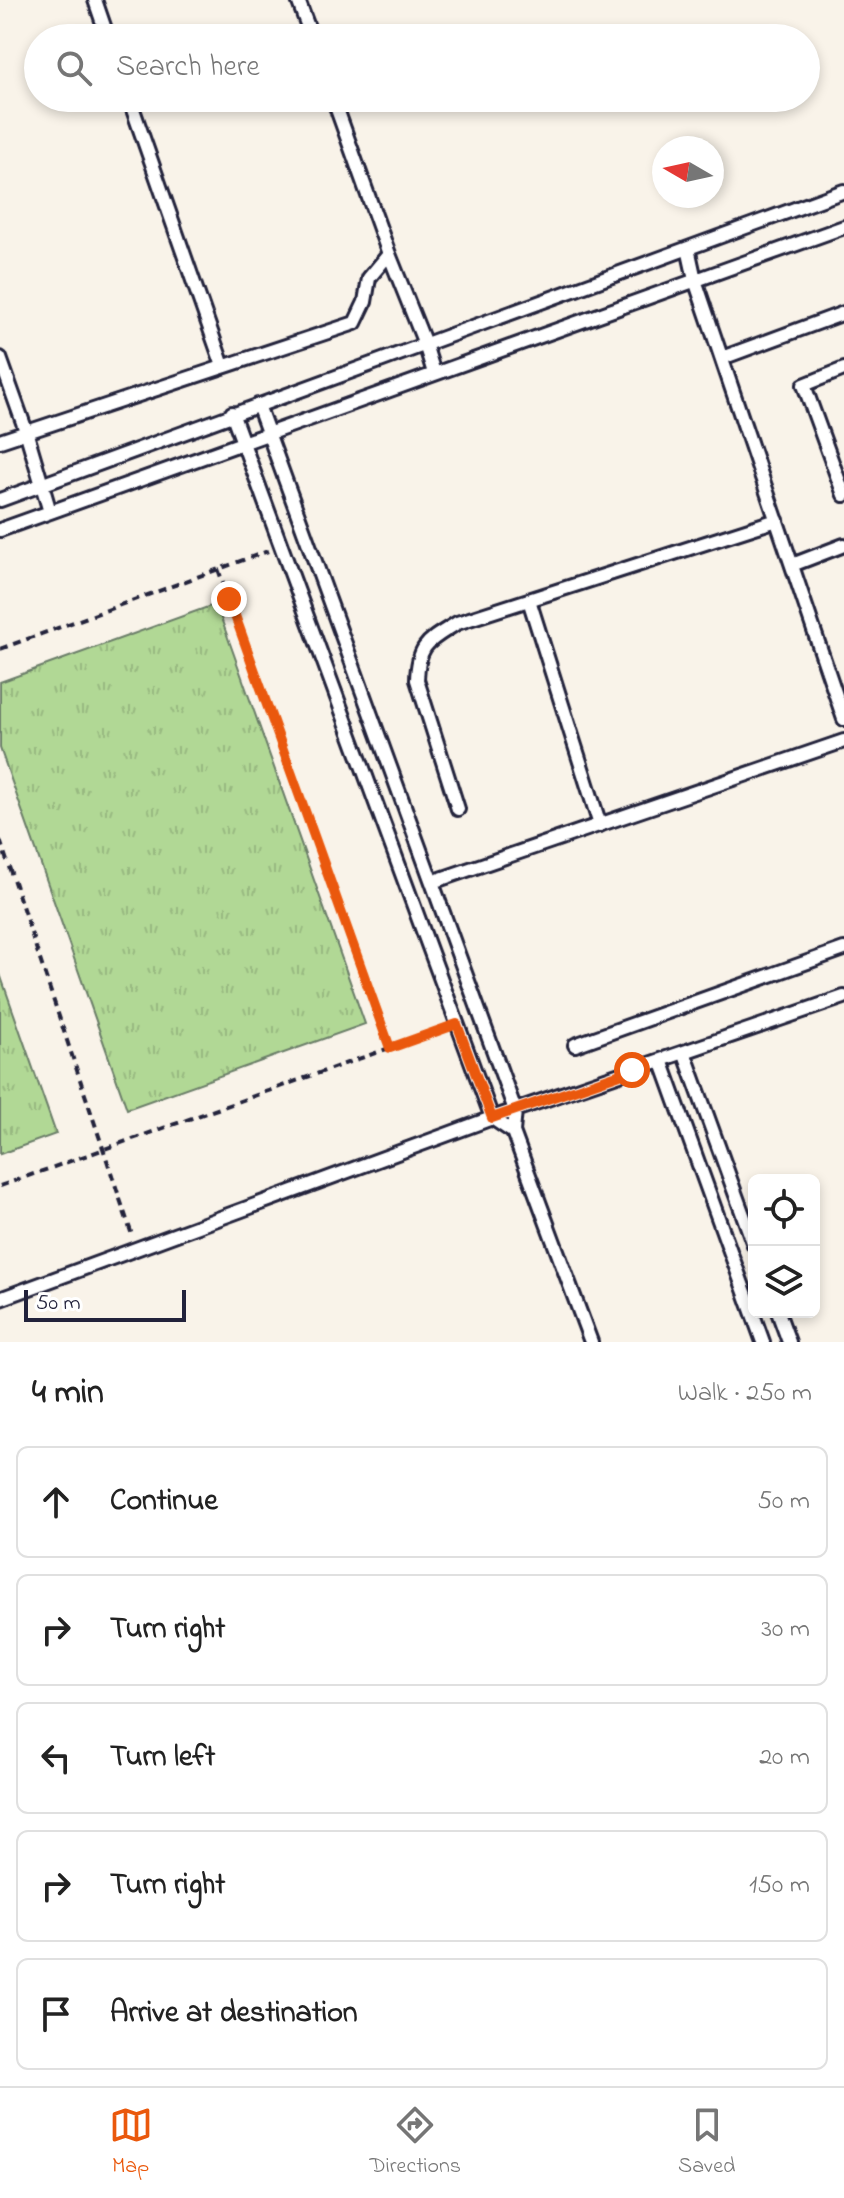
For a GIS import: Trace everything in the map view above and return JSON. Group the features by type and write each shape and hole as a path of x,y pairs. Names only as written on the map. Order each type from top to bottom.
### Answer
{"lane":[{"path":"95,0 103,24"},
{"path":"298,0 307,24"},
{"path":"134,112 223,366"},
{"path":"338,112 434,373"},
{"path":"0,500 844,191"},
{"path":"0,530 844,227"},
{"path":"688,248 695,280 844,719"},
{"path":"0,441 355,323 365,302 369,278 389,254"},
{"path":"722,358 844,313"},
{"path":"0,358 50,512"},
{"path":"844,369 804,385 844,495"},
{"path":"258,405 515,1110 513,1132 591,1342"},
{"path":"232,413 492,1118 513,1132"},
{"path":"458,809 417,680 417,666 423,647 457,623 777,520"},
{"path":"792,565 844,545"},
{"path":"529,600 600,825"},
{"path":"432,882 844,741"},
{"path":"575,1045 844,949"},
{"path":"0,1299 492,1118 844,997"},
{"path":"684,1052 748,1228"},
{"path":"661,1060 763,1342"},
{"path":"780,1318 789,1342"}],"path":[{"path":"0,649 281,546"},
{"path":"218,569 390,1048"},
{"path":"0,840 136,1248"},
{"path":"0,1186 457,1024"}],"green space":[{"path":"216,604 365,1024 127,1109 0,748 0,682"},
{"path":"0,974 56,1134 0,1154"}],"route":[{"path":"229,599 390,1048 457,1024 492,1118 632,1070"}]}
